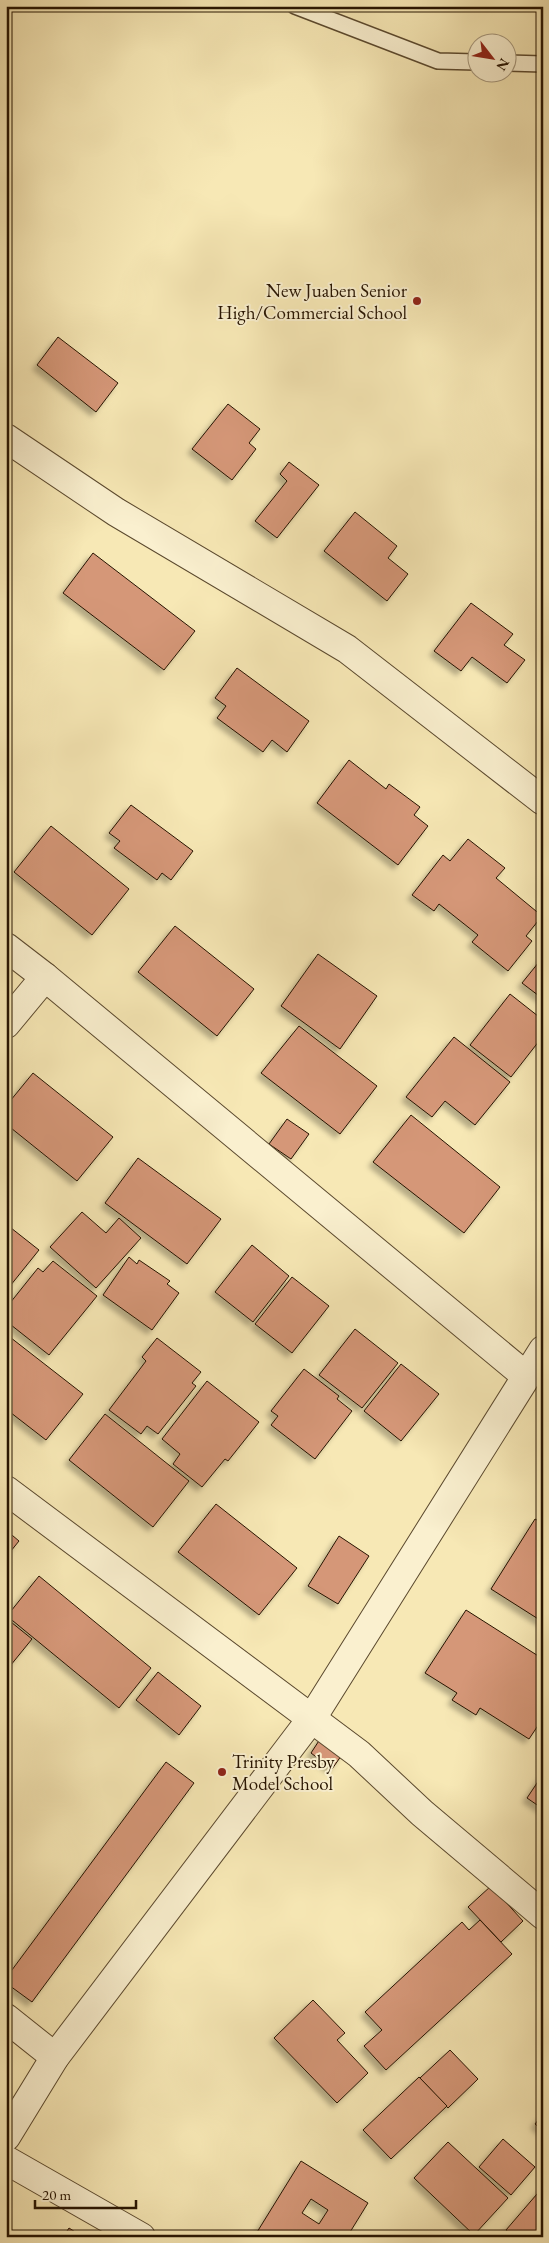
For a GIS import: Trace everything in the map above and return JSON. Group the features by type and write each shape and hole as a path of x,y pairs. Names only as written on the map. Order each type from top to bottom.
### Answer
{"street":[{"path":"6,438 116,512 347,649 543,800"},
{"path":"6,947 45,977 526,1376"},
{"path":"6,1024 45,977"},
{"path":"6,2137 55,2057 312,1718 543,1350"},
{"path":"6,1490 359,1754 422,1813 543,1915"},
{"path":"6,2018 55,2057"},
{"path":"6,2160 141,2237"}],"lane":[{"path":"295,6 438,61 466,62"},
{"path":"516,63 543,64"}],"building":[{"path":"58,337 118,383 96,412 37,365"},
{"path":"228,404 260,429 249,443 256,449 232,480 192,449"},
{"path":"289,462 319,485 277,538 255,521 287,481 280,474"},
{"path":"355,512 397,546 388,558 408,574 387,601 324,551"},
{"path":"93,553 195,631 164,670 63,593"},
{"path":"471,603 513,634 504,645 525,660 507,683 472,657 461,671 434,651"},
{"path":"237,668 309,721 287,752 272,740 263,752 217,718 226,706 215,698"},
{"path":"349,760 386,789 389,784 420,807 414,815 428,826 398,865 317,803"},
{"path":"131,805 193,851 171,880 162,873 157,880 114,848 120,841 109,833"},
{"path":"51,826 129,889 92,935 14,872"},
{"path":"468,839 505,868 496,878 542,916 526,936 532,941 508,971 472,942 478,935 439,904 434,911 412,895 443,855 450,861"},
{"path":"175,926 254,989 217,1036 138,972"},
{"path":"318,954 377,996 340,1049 281,1006"},
{"path":"543,957 543,999 522,983"},
{"path":"510,994 543,1020 543,1036 511,1077 470,1045"},
{"path":"299,1026 377,1086 340,1134 261,1073"},
{"path":"454,1037 510,1082 475,1125 445,1101 432,1117 406,1097"},
{"path":"33,1073 113,1137 77,1181 6,1124 6,1106"},
{"path":"411,1115 500,1187 464,1233 373,1162"},
{"path":"287,1119 309,1134 291,1159 269,1144"},
{"path":"138,1158 221,1219 187,1264 105,1203"},
{"path":"82,1212 106,1233 119,1218 141,1238 96,1288 50,1247"},
{"path":"6,1224 39,1250 6,1291"},
{"path":"252,1245 289,1276 253,1322 215,1292"},
{"path":"129,1257 137,1264 139,1260 170,1281 167,1284 179,1293 152,1330 103,1295"},
{"path":"53,1261 97,1296 49,1355 6,1321 6,1308 38,1268 43,1272"},
{"path":"292,1277 329,1306 292,1353 255,1324"},
{"path":"355,1329 398,1363 362,1408 319,1375"},
{"path":"6,1334 83,1394 46,1440 6,1409"},
{"path":"157,1338 201,1372 192,1383 196,1386 158,1434 147,1426 141,1434 109,1410 146,1361 142,1357"},
{"path":"401,1364 439,1394 401,1441 364,1411"},
{"path":"304,1369 339,1396 337,1399 352,1411 315,1459 271,1425 278,1416 271,1411"},
{"path":"207,1381 259,1422 228,1461 225,1459 202,1487 173,1464 180,1454 162,1439"},
{"path":"105,1414 189,1481 153,1527 69,1460"},
{"path":"216,1504 297,1568 259,1615 178,1552"},
{"path":"535,1519 543,1523 543,1622 491,1589"},
{"path":"6,1530 19,1541 6,1557"},
{"path":"339,1536 369,1556 338,1604 308,1586"},
{"path":"39,1576 151,1668 119,1708 7,1616"},
{"path":"466,1610 543,1659 543,1718 529,1739 480,1708 476,1715 452,1700 457,1693 425,1673"},
{"path":"6,1618 32,1639 6,1671"},
{"path":"158,1672 201,1706 179,1735 136,1700"},
{"path":"324,1733 346,1749 332,1769 311,1753"},
{"path":"166,1762 194,1783 32,2002 6,1983 6,1978"},
{"path":"543,1774 543,1809 527,1798"},
{"path":"491,1886 523,1921 501,1942 468,1907"},
{"path":"480,1920 512,1954 386,2070 364,2046 382,2030 365,2012 462,1922 469,1930"},
{"path":"313,2000 345,2033 337,2040 368,2073 337,2103 274,2038"},
{"path":"450,2050 478,2079 448,2108 420,2078"},
{"path":"419,2077 447,2106 391,2159 363,2130"},
{"path":"543,2114 543,2131 535,2124"},
{"path":"503,2139 535,2167 511,2195 479,2167"},
{"path":"448,2142 508,2198 474,2235 414,2178"},
{"path":"301,2161 368,2203 347,2237 254,2237","holes":["311,2199 328,2210 319,2224 302,2213"]},
{"path":"543,2187 543,2237 514,2237 506,2230"},
{"path":"69,2228 83,2237 63,2237"}],"place":[{"name":"New Juaben Senior High/Commercial School","path":"417,301"},
{"name":"Trinity Presby Model School","path":"222,1772"}]}
